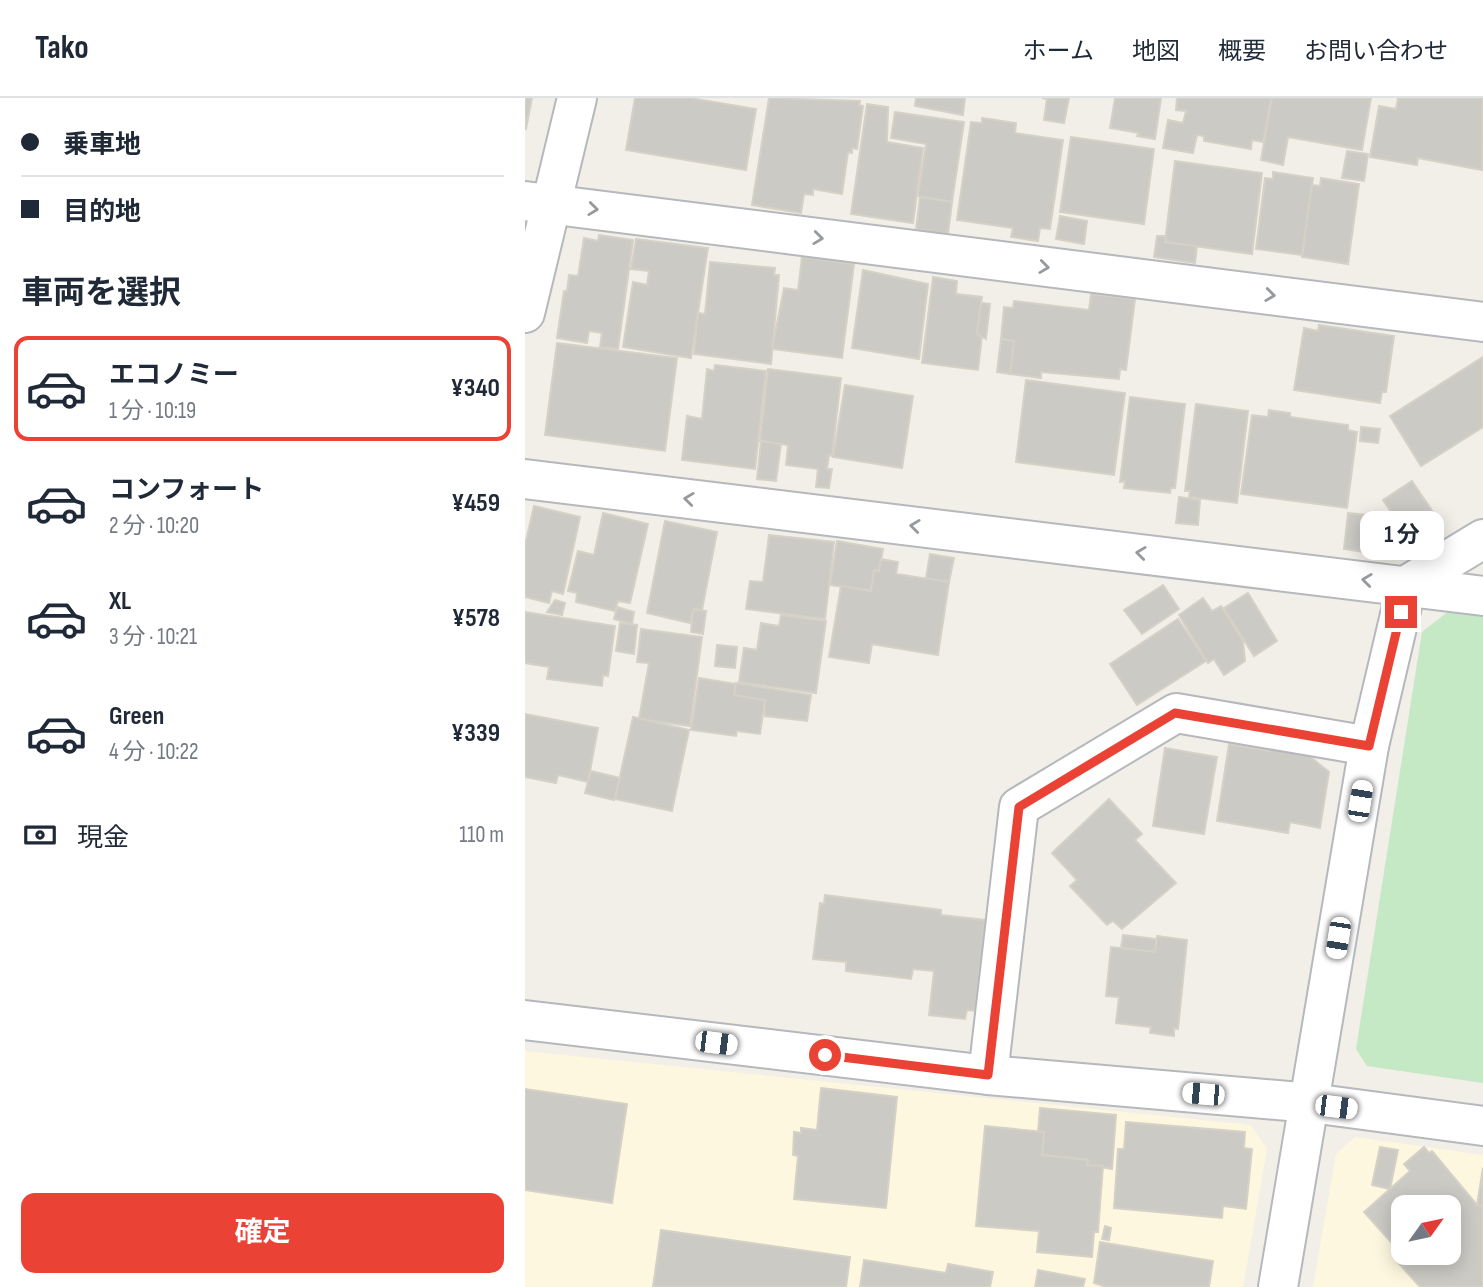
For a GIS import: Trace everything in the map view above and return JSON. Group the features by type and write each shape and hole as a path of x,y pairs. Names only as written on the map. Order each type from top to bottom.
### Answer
{"street":[{"path":"525,313 539,203 577,98"},
{"path":"539,203 1483,322"},
{"path":"525,479 1483,596"},
{"path":"1278,1287 1369,746 1407,585 1483,539"},
{"path":"988,1075 1019,807 1175,713 1369,746"},
{"path":"525,1020 988,1075 1311,1103 1483,1126"}],"shaded area":[{"path":"525,1051 1251,1125 1267,1149 1243,1287 525,1287"},
{"path":"1355,1137 1483,1155 1483,1287 1313,1287 1336,1154"}],"green space":[{"path":"1454,607 1483,612 1483,1083 1367,1066 1356,1049 1422,632"}],"building":[{"path":"525,98 532,98 526,129 525,129"},
{"path":"635,98 690,98 756,109 746,170 626,150"},
{"path":"769,98 860,101 859,105 863,106 857,149 852,148 852,153 848,152 842,194 813,189 813,195 804,194 801,213 752,205"},
{"path":"916,98 965,98 963,115 915,106"},
{"path":"1042,98 1069,98 1064,123 1044,120 1047,99"},
{"path":"1115,98 1161,98 1155,139 1110,128"},
{"path":"1177,98 1271,98 1263,142 1252,140 1251,149 1204,141 1204,136 1197,135 1193,153 1163,148 1168,120 1183,123 1186,111 1176,110"},
{"path":"1272,98 1371,98 1362,150 1288,137 1283,165 1261,160"},
{"path":"1398,98 1483,98 1482,170 1418,158 1417,165 1370,157 1379,106 1396,109"},
{"path":"867,104 888,107 887,142 923,148 913,223 851,214"},
{"path":"895,112 964,122 952,202 918,196 926,144 891,138"},
{"path":"982,118 1016,123 1015,133 1063,140 1050,229 1040,228 1038,241 1011,237 1013,228 957,220 971,122 982,123"},
{"path":"1071,137 1154,149 1144,224 1060,212"},
{"path":"1347,151 1368,154 1364,181 1342,178"},
{"path":"1175,161 1262,173 1252,254 1165,242"},
{"path":"1273,172 1313,178 1302,255 1256,249 1265,178 1273,179"},
{"path":"1321,178 1359,184 1348,264 1302,257 1312,185 1320,186"},
{"path":"920,197 952,202 948,234 916,229"},
{"path":"1060,216 1087,221 1084,244 1056,239"},
{"path":"599,235 633,240 618,349 600,347 602,333 589,331 587,343 557,338 564,291 567,291 569,275 578,276 584,238 598,241"},
{"path":"1157,236 1165,236 1165,242 1197,246 1195,263 1154,257"},
{"path":"636,239 708,248 691,358 623,347 633,282 647,285 649,271 631,269"},
{"path":"802,257 854,264 842,358 772,349 784,288 798,290"},
{"path":"710,262 775,268 774,275 779,275 771,364 694,354 698,313 705,314"},
{"path":"863,270 928,284 919,359 852,348"},
{"path":"933,277 957,281 956,294 982,297 977,334 982,336 978,370 922,363"},
{"path":"1091,294 1135,299 1126,370 1120,369 1119,379 1041,372 1041,378 1010,374 1014,341 1001,339 1004,307 1013,308 1014,301 1089,310"},
{"path":"981,303 990,304 986,339 977,334"},
{"path":"1319,325 1394,336 1386,392 1382,392 1380,403 1294,390 1304,328 1318,331"},
{"path":"1001,339 1014,341 1010,374 997,372"},
{"path":"557,343 677,358 665,451 545,435"},
{"path":"1483,357 1483,427 1421,466 1390,416"},
{"path":"715,365 766,371 755,469 682,460 687,416 702,419 707,369 714,371"},
{"path":"768,369 841,378 832,456 829,455 827,469 832,469 829,488 816,487 818,469 786,465 788,445 760,441"},
{"path":"1026,380 1125,393 1114,475 1016,462"},
{"path":"845,385 913,396 902,468 833,457"},
{"path":"1130,397 1185,404 1175,488 1171,488 1170,493 1124,488 1125,481 1120,482"},
{"path":"1196,404 1248,411 1237,503 1189,497 1190,491 1185,491"},
{"path":"1269,410 1290,413 1290,417 1348,425 1348,430 1357,432 1347,508 1241,494 1252,415 1268,417"},
{"path":"1361,427 1380,429 1378,443 1360,441"},
{"path":"761,441 781,444 776,481 757,479"},
{"path":"1412,481 1435,515 1407,535 1383,500"},
{"path":"1179,497 1200,500 1198,525 1176,523"},
{"path":"534,506 580,517 563,594 552,591 549,603 525,597 525,545"},
{"path":"603,513 648,524 630,603 618,601 615,611 576,602 577,593 568,591 578,551 594,555"},
{"path":"1348,513 1367,515 1364,552 1344,549"},
{"path":"665,521 717,532 702,610 694,609 690,623 647,613"},
{"path":"769,535 834,542 825,619 746,609 750,581 763,582"},
{"path":"837,541 883,549 879,571 874,570 871,591 830,585"},
{"path":"930,554 954,558 949,582 926,578"},
{"path":"881,559 898,562 896,574 949,582 938,655 872,644 869,663 829,657 841,586 871,591 874,570 879,571"},
{"path":"1163,585 1179,609 1142,634 1124,610"},
{"path":"1248,593 1277,641 1254,656 1224,608"},
{"path":"1203,598 1212,611 1221,606 1243,641 1245,661 1224,675 1214,659 1208,663 1179,615"},
{"path":"555,600 565,603 562,615 547,612"},
{"path":"617,607 634,612 632,624 614,619"},
{"path":"693,610 706,611 703,634 691,632"},
{"path":"525,612 615,626 608,676 603,675 602,686 547,679 549,667 525,663"},
{"path":"781,615 826,621 816,693 739,682 744,648 757,650 761,623 779,626"},
{"path":"1178,619 1206,661 1137,705 1110,664"},
{"path":"620,623 637,625 634,654 616,651"},
{"path":"641,629 702,637 690,726 639,719 649,663 637,662"},
{"path":"717,645 737,647 735,668 715,666"},
{"path":"699,678 736,684 734,695 765,700 760,734 737,731 736,736 691,730"},
{"path":"736,683 811,695 807,721 765,716 765,700 734,695"},
{"path":"525,714 598,728 588,782 558,775 556,783 525,777"},
{"path":"633,717 689,730 672,811 615,799"},
{"path":"1229,744 1270,751 1270,746 1303,751 1329,772 1320,828 1290,822 1288,833 1217,821"},
{"path":"1165,748 1217,757 1204,834 1153,826"},
{"path":"591,771 620,778 614,800 585,793"},
{"path":"1109,799 1142,834 1135,840 1176,883 1122,929 1113,921 1107,925 1070,886 1077,880 1052,853"},
{"path":"825,895 941,910 941,915 985,920 975,1011 967,1010 965,1019 929,1015 934,971 913,969 911,979 846,971 846,962 813,959 820,903 824,904"},
{"path":"1123,935 1157,939 1155,952 1121,948"},
{"path":"1157,936 1187,940 1178,1029 1174,1028 1174,1036 1150,1033 1151,1027 1116,1023 1119,997 1106,996 1111,947 1155,952"},
{"path":"821,1088 897,1097 886,1208 794,1199 798,1156 793,1155 794,1132 801,1133 801,1128 817,1130"},
{"path":"525,1089 627,1104 612,1203 525,1190"},
{"path":"1040,1108 1116,1115 1112,1169 1087,1165 1088,1160 1042,1155 1044,1132 1038,1132"},
{"path":"1126,1122 1245,1132 1244,1148 1252,1149 1246,1209 1223,1206 1222,1218 1114,1208 1118,1149 1124,1149"},
{"path":"985,1126 1044,1132 1042,1155 1088,1160 1087,1165 1103,1166 1098,1232 1094,1232 1092,1257 1037,1252 1039,1231 976,1226"},
{"path":"1380,1147 1398,1150 1390,1189 1372,1185"},
{"path":"1424,1147 1429,1153 1432,1151 1477,1205 1483,1206 1483,1287 1420,1287 1400,1265 1461,1265 1461,1195 1391,1195 1391,1242 1364,1212 1410,1171 1404,1164"},
{"path":"1483,1168 1483,1206 1477,1205"},
{"path":"1105,1226 1111,1228 1109,1240 1102,1239"},
{"path":"661,1230 850,1257 846,1287 653,1287"},
{"path":"1100,1242 1213,1261 1209,1287 1106,1287 1094,1283"},
{"path":"864,1260 946,1273 948,1264 993,1272 990,1287 860,1287"},
{"path":"1038,1270 1085,1279 1083,1287 1035,1287"}],"route":[{"path":"825,1055 988,1075 1019,807 1175,713 1369,746 1401,612"}]}
